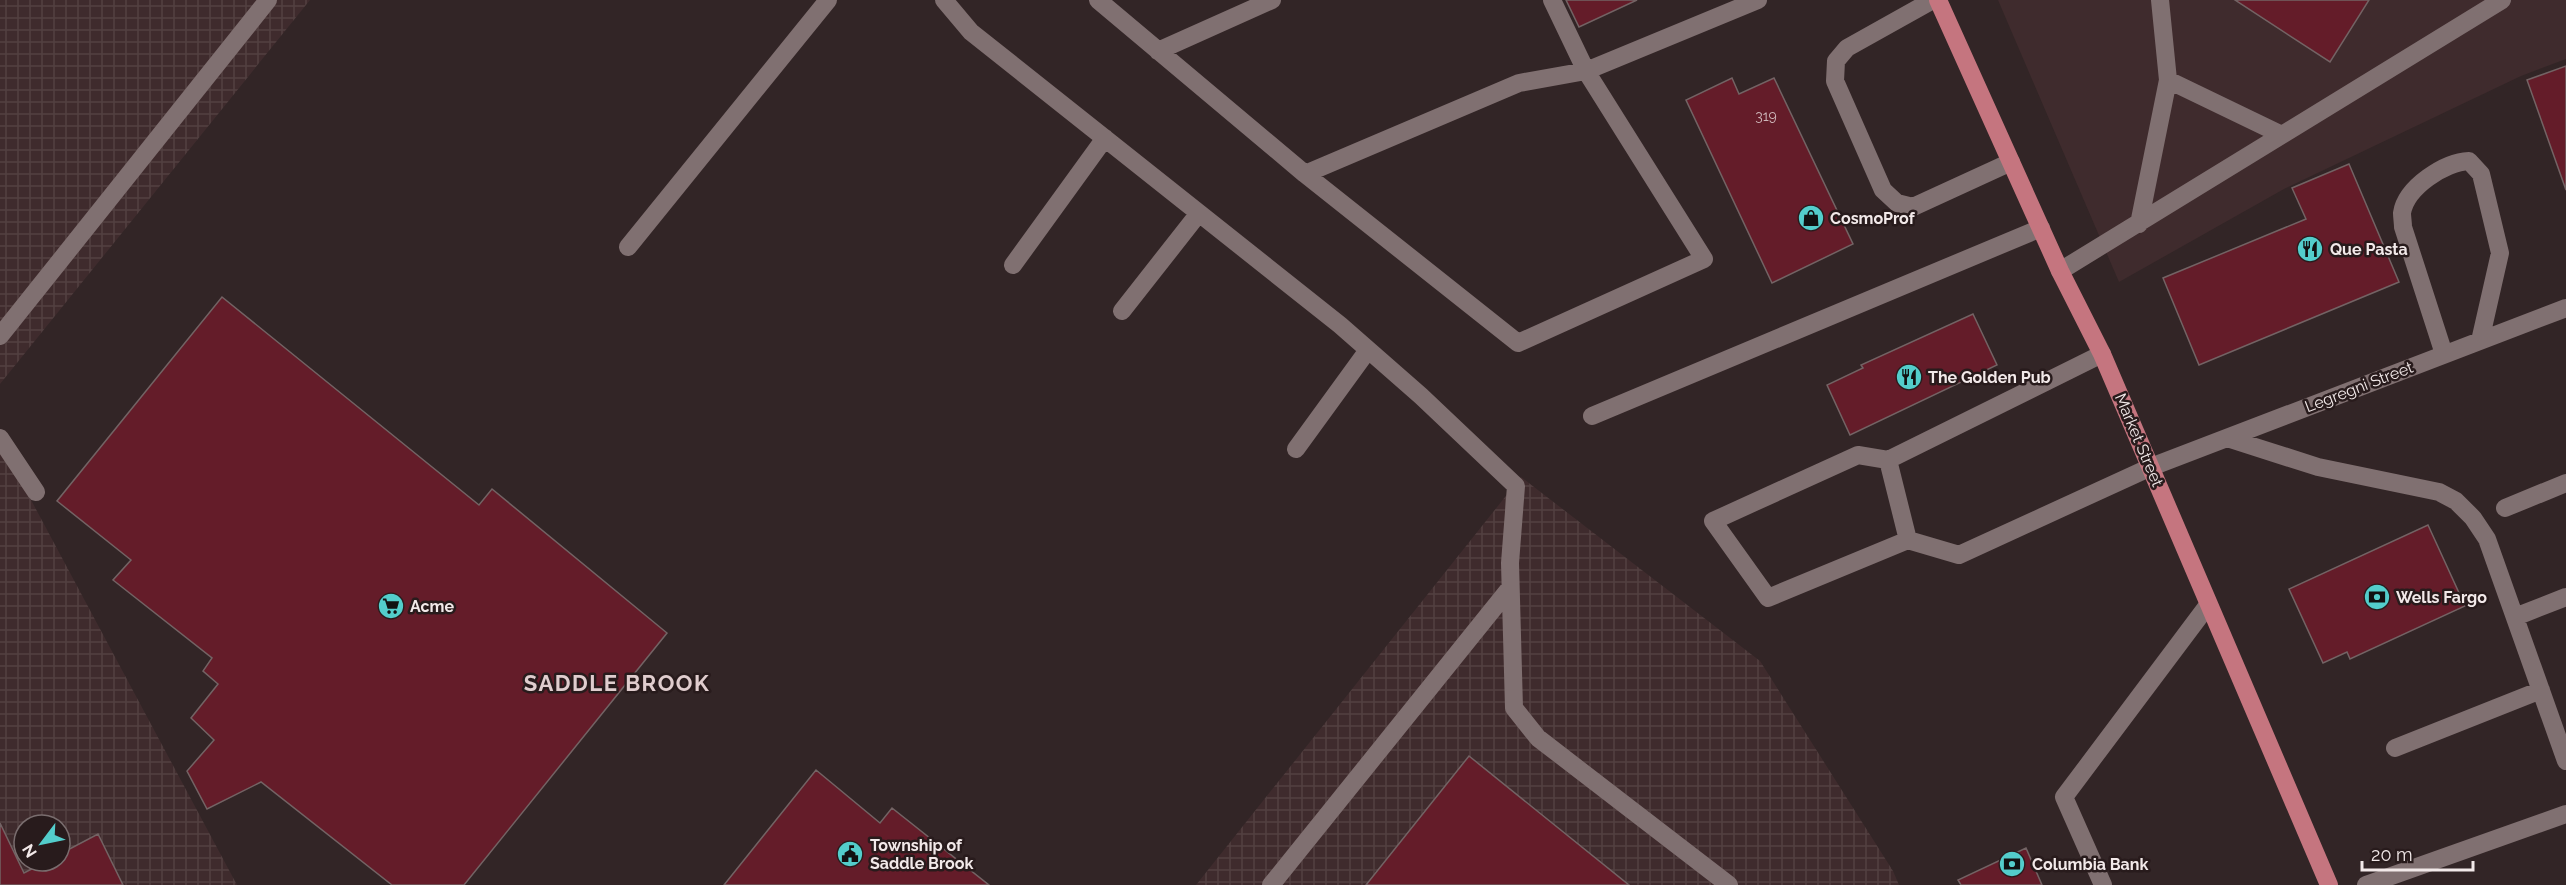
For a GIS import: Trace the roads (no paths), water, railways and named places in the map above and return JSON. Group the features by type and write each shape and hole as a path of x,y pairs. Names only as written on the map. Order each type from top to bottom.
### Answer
{"main road":[{"name":"Market Street","path":"1938,0 2060,271 2102,354 2329,885"}],"street":[{"path":"0,336 268,0"},
{"path":"628,247 828,0"},
{"path":"944,0 971,32 1368,350 1516,486 1510,588 1514,708 1538,738 1729,885"},
{"path":"1098,0 1305,174 1518,344 1704,259 1586,71 1552,0"},
{"path":"1158,51 1272,0"},
{"path":"1305,174 1519,83 1586,71 1758,0"},
{"path":"1933,0 1847,48 1836,61 1835,81 1883,190 1897,203 1913,207 2011,162"},
{"path":"2139,224 2168,80 2160,0"},
{"path":"2060,271 2139,224 2484,6 2502,0"},
{"path":"2168,80 2280,134"},
{"path":"1013,266 1104,138"},
{"path":"2445,354 2403,227 2402,213 2412,191 2459,161 2469,161 2481,174 2500,254 2480,341"},
{"path":"1122,311 1199,213"},
{"path":"1592,416 2041,228"},
{"name":"Legregni Street","path":"1908,540 1959,555 2151,467 2566,308"},
{"path":"1296,449 1368,350"},
{"path":"1887,460 1908,540 1768,598 1713,521 1858,455 1887,460 2102,354"},
{"path":"0,438 36,492"},
{"path":"2227,438 2318,467 2439,492 2456,501 2474,518 2487,539 2565,756"},
{"path":"2505,508 2566,483"},
{"path":"1271,885 1510,588"},
{"path":"2514,612 2566,597"},
{"path":"2103,885 2064,797 2208,605"},
{"path":"2395,748 2541,690"},
{"path":"2366,885 2566,814"}],"place":[{"name":"CosmoProf","path":"1811,218"},
{"name":"Que Pasta","path":"2310,249"},
{"name":"The Golden Pub","path":"1909,377"},
{"name":"Wells Fargo","path":"2377,597"},
{"name":"Acme","path":"391,606"},
{"name":"Township of Saddle Brook","path":"850,854"},
{"name":"Columbia Bank","path":"2012,864"}],"district":[{"name":"SADDLE BROOK","path":"617,683"}]}
